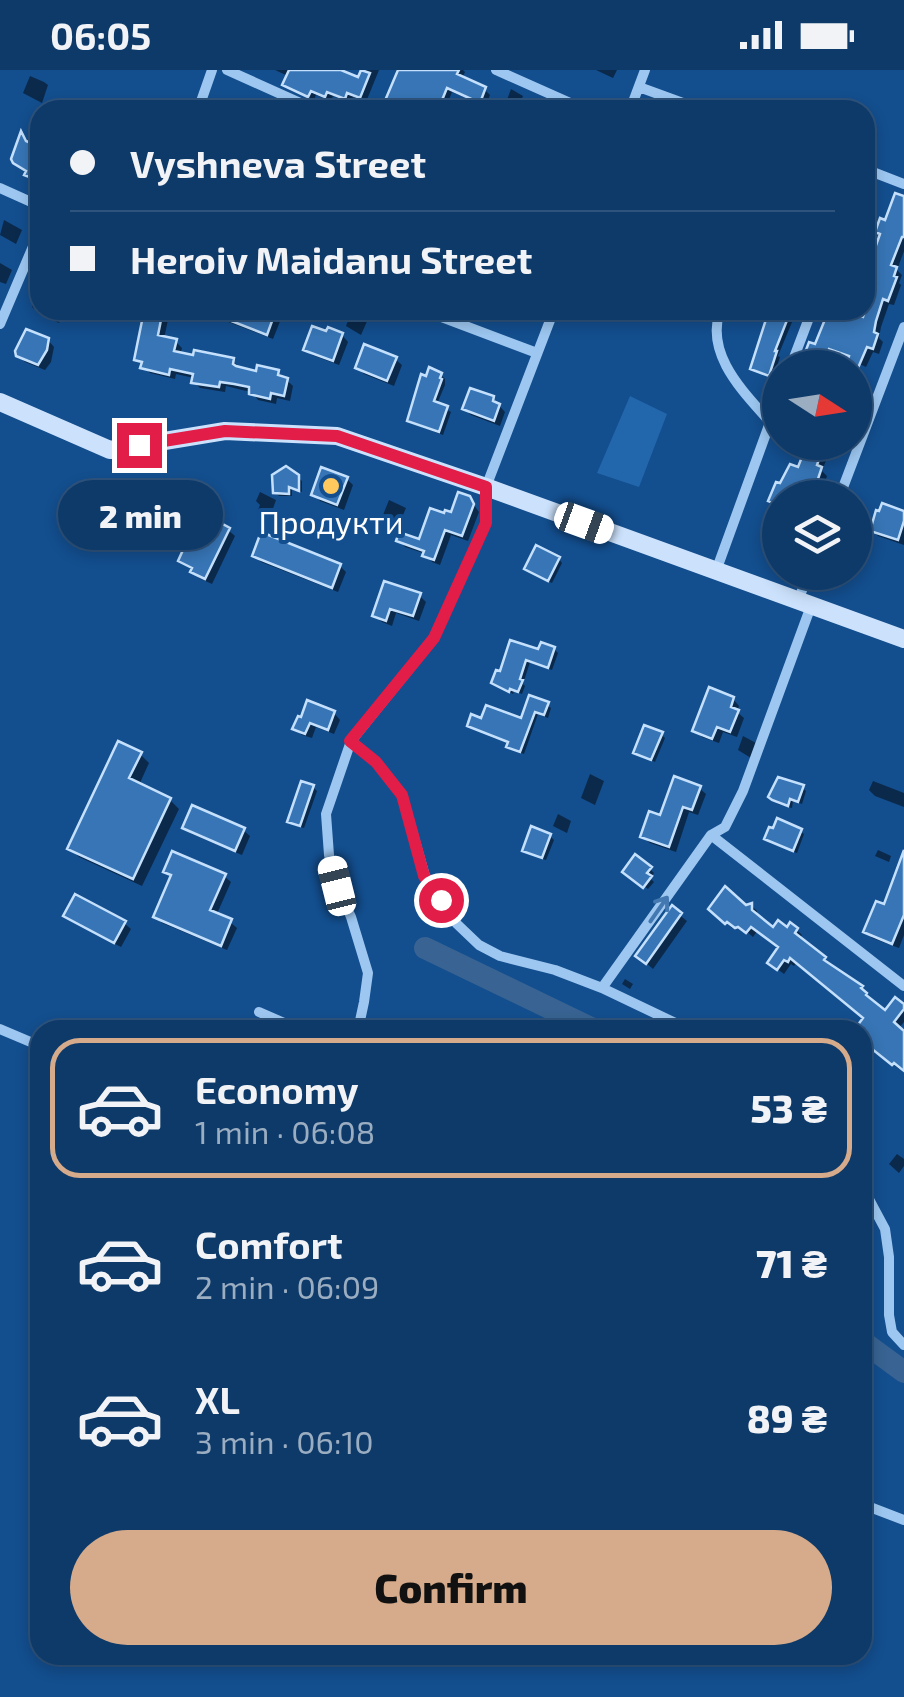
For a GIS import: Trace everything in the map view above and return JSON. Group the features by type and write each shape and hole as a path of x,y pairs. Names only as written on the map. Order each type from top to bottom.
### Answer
{"street":[{"path":"202,100 212,70"},
{"path":"226,70 294,100"},
{"path":"496,70 564,100"},
{"path":"634,100 645,70"},
{"path":"639,86 676,100"},
{"path":"875,174 904,184"},
{"path":"0,188 30,202"},
{"path":"0,324 30,254"},
{"path":"450,320 538,353"},
{"path":"360,1020 368,973 337,886 329,855 326,814 350,741 434,638 486,523 486,487 550,320"},
{"path":"718,320 716,334 728,371 762,412"},
{"path":"797,350 808,320"},
{"path":"846,480 904,327"},
{"path":"0,402 110,450 225,431 337,436 904,640"},
{"path":"716,571 762,444"},
{"path":"602,988 711,835 725,827 742,792 807,590"},
{"path":"350,741 376,762 402,795 424,876 457,924 479,945 500,956 555,970 602,988 669,1020"},
{"path":"711,835 904,986"},
{"path":"259,1012 277,1020"},
{"path":"0,1030 30,1042"},
{"path":"872,1205 885,1229 892,1332 904,1345"},
{"path":"872,1508 904,1520"}],"shaded area":[{"path":"630,396 667,414 639,487 597,473"}],"building":[{"path":"289,70 341,70 358,77 361,70 370,73 360,98 347,93 345,99 311,91 308,97 282,85"},
{"path":"398,70 459,70 457,74 486,87 481,100 447,88 442,100 385,100"},
{"path":"21,131 30,143 30,177 11,159"},
{"path":"895,193 904,196 904,237 891,265 897,267 897,277 888,301 883,299 873,349 806,350 809,342 815,344 825,320 875,320 875,248 880,234 875,232 880,218 885,220"},
{"path":"142,320 161,320 158,335 177,339 174,351 193,355 194,350 234,358 236,366 256,371 257,365 279,370 278,375 288,378 284,396 271,393 270,399 249,394 249,387 191,383 193,374 170,369 169,375 140,368 142,362 134,360"},
{"path":"229,320 272,320 267,335"},
{"path":"766,320 787,320 775,350 762,350 762,373 750,369"},
{"path":"312,326 343,333 333,361 303,350"},
{"path":"26,329 49,338 38,365 16,356"},
{"path":"364,344 397,357 387,381 355,368"},
{"path":"429,367 442,373 434,401 448,406 439,432 407,421 421,374 426,376"},
{"path":"470,388 494,396 493,401 500,404 494,421 462,409"},
{"path":"801,460 819,460 817,465 822,467 818,480 782,480 790,464 798,467"},
{"path":"286,466 299,475 299,491 289,487 289,494 273,493 272,475"},
{"path":"321,467 348,477 337,505 311,495"},
{"path":"458,492 470,496 474,504 462,536 445,530 434,560 422,556 424,551 396,541 399,532 419,539 430,508 451,512"},
{"path":"882,503 904,511 898,540 872,532 876,510"},
{"path":"198,517 230,528 205,579 178,561"},
{"path":"261,532 341,564 332,588 252,556"},
{"path":"536,545 560,557 548,581 524,569"},
{"path":"384,581 421,593 413,616 390,609 386,621 372,616"},
{"path":"510,640 538,649 541,642 555,647 548,668 526,660 518,692 491,683 496,670 500,671"},
{"path":"709,687 734,697 731,707 739,710 730,732 717,727 712,739 692,731"},
{"path":"529,695 549,702 544,715 535,712 520,752 506,747 508,742 467,726 471,714 481,718 486,705 521,718"},
{"path":"307,700 335,711 328,730 310,723 305,734 292,729"},
{"path":"644,725 663,732 651,760 633,753"},
{"path":"118,741 142,752 129,778 171,798 133,879 67,849"},
{"path":"674,776 701,786 692,810 683,807 669,847 640,837 649,811 660,815"},
{"path":"778,777 804,785 798,802 790,799 788,806 768,797"},
{"path":"301,781 314,785 300,826 287,822"},
{"path":"192,805 245,828 235,851 182,828"},
{"path":"777,818 802,829 793,851 764,839"},
{"path":"531,826 551,834 542,858 522,851"},
{"path":"904,850 904,915 892,944 863,932 876,901 884,904"},
{"path":"172,851 226,874 210,910 232,919 221,946 153,917 171,875 163,872"},
{"path":"635,854 652,867 647,873 652,876 643,888 622,872"},
{"path":"725,886 746,905 752,903 752,910 773,927 778,920 787,927 790,922 798,928 795,933 826,957 824,960 863,986 866,995 885,1010 895,997 904,1004 894,1022 904,1031 904,1071 872,1049 872,1020 862,1020 790,958 777,970 767,963 778,947 751,927 746,933 725,924 708,909"},
{"path":"75,894 126,921 114,943 63,916"},
{"path":"672,905 682,913 646,964 635,956"}],"waterway":[{"path":"425,948 574,1020"},
{"path":"872,1348 904,1372"}],"place":[{"name":"Продукти","path":"331,486"}],"route":[{"path":"139,445 225,431 337,436 486,487 486,523 434,638 350,741 376,762 402,795 424,876 441,900"}]}
